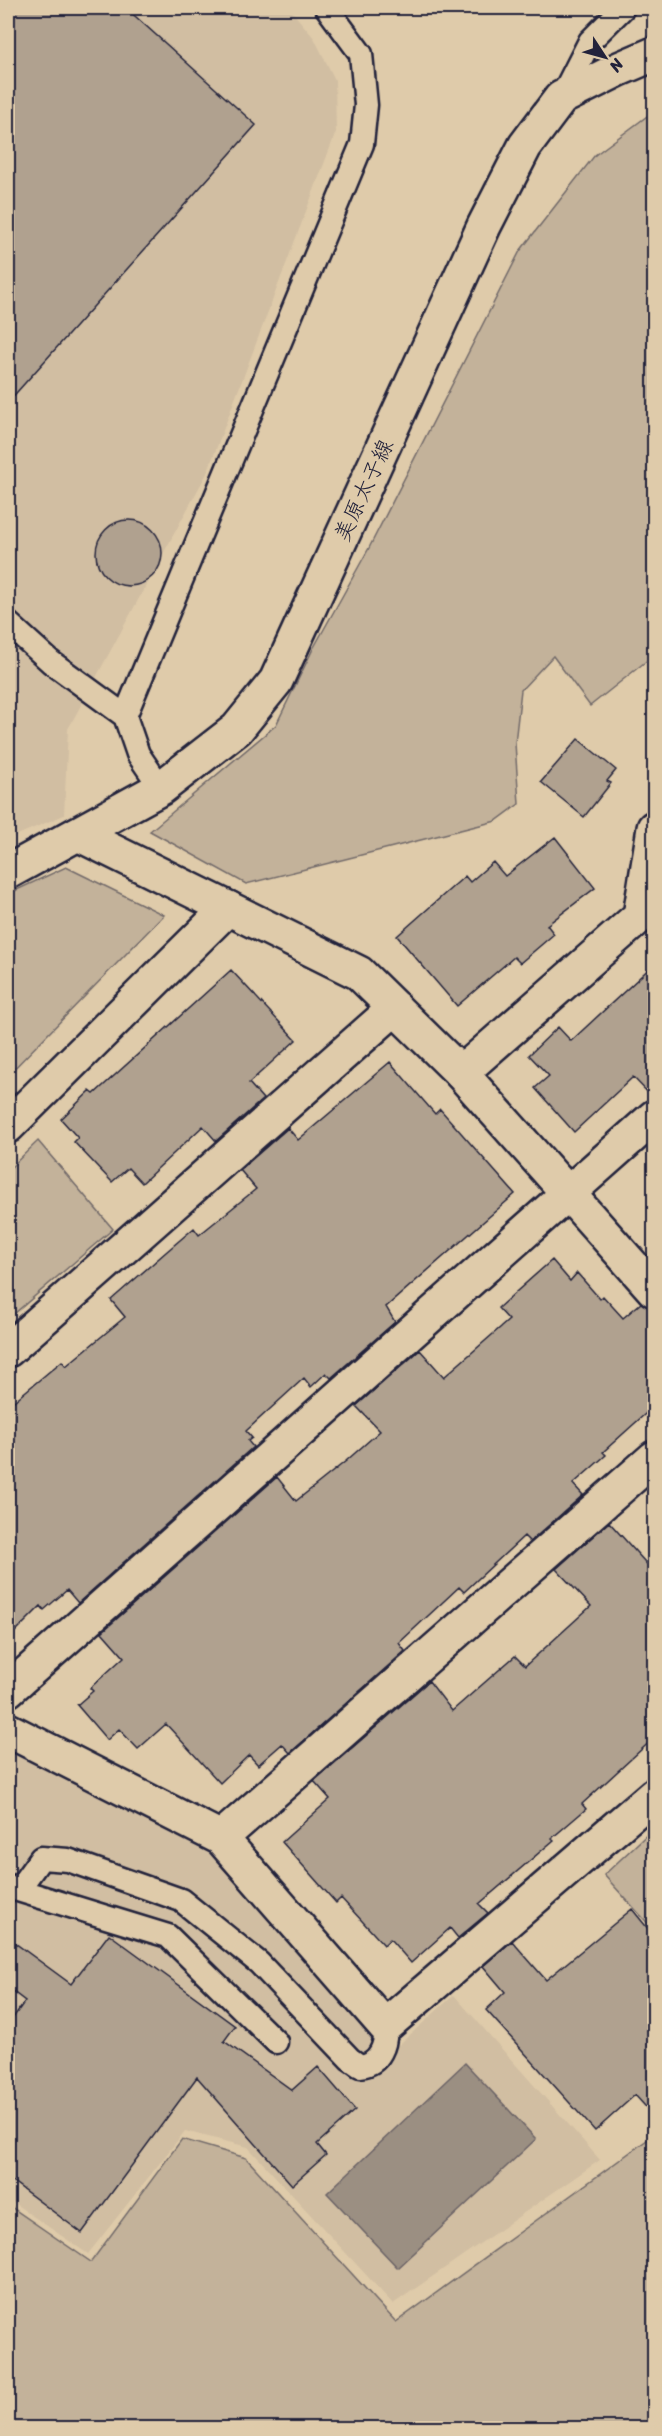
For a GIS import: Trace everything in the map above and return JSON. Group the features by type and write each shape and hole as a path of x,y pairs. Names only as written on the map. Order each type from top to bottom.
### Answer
{"street":[{"name":"美原太子線","path":"8,872 161,788 237,729 276,681 484,226 525,146 561,98 654,54"},
{"path":"460,1073 640,915 654,828"},
{"path":"78,834 359,973 460,1073 654,1290"},
{"path":"8,1126 228,908"},
{"path":"8,1350 395,1008"},
{"path":"8,1690 654,1118"},
{"path":"221,1838 654,1458"},
{"path":"8,1730 221,1838 385,2026 654,1795"}],"lane":[{"path":"125,716 362,144 366,105 361,54 327,8"},
{"path":"561,98 590,41 623,8"},
{"path":"8,622 51,662 125,716 138,754 161,788"},
{"path":"276,2042 168,1936 13,1888 41,1858 68,1860 181,1900 259,1963 360,2066 369,2065 378,2056 386,2041 385,2026"}],"shaded area":[{"path":"8,8 289,8 314,38 335,80 336,132 207,473 68,729 64,815 8,839"},
{"path":"654,111 654,655 590,706 553,656 521,690 515,743 519,804 496,821 246,884 150,831 276,725 313,649 369,548 520,251 595,155"},
{"path":"66,867 164,915 8,1075 8,894"},
{"path":"38,1141 113,1229 8,1319 8,1170"},
{"path":"8,1747 204,1846 392,2051 454,1995 600,2160 393,2304 248,2147 185,2131 88,2254 8,2199"},
{"path":"654,1828 654,1930 604,1875"},
{"path":"465,2063 536,2139 398,2268 327,2193"},
{"path":"654,2135 654,2428 8,2428 8,2205 91,2262 182,2139 246,2158 396,2322"}],"building":[{"path":"8,8 126,8 256,125 8,402"},
{"path":"129,520 142,523 152,530 159,540 162,553 159,566 152,576 142,583 129,586 116,583 106,576 99,566 96,553 99,540 106,530 116,523"},
{"path":"578,739 616,770 607,781 611,783 584,817 541,782"},
{"path":"555,837 595,888 547,925 554,934 520,963 514,957 457,1006 397,936 465,876 470,882 493,862 505,876"},
{"path":"654,964 654,1099 633,1077 574,1132 535,1088 549,1076 529,1055 558,1027 571,1041"},
{"path":"231,970 296,1040 249,1083 263,1099 216,1141 203,1126 142,1183 128,1168 112,1182 74,1142 78,1138 61,1119 90,1091 94,1094"},
{"path":"390,1062 435,1114 440,1109 515,1194 386,1307 395,1322 331,1378 326,1373 311,1387 304,1378 246,1431 252,1438 248,1441 253,1447 78,1603 67,1590 44,1610 41,1606 8,1639 8,1406 62,1361 66,1366 125,1317 111,1300 194,1228 199,1235 256,1189 240,1170 288,1128 298,1140"},
{"path":"552,1260 570,1281 577,1273 600,1299 603,1296 623,1318 641,1303 654,1308 654,1406 603,1452 606,1455 573,1484 583,1495 530,1542 524,1536 464,1592 459,1587 399,1643 405,1651 290,1753 282,1744 258,1765 249,1755 220,1783 166,1724 138,1749 119,1729 107,1740 77,1705 93,1691 90,1688 124,1657 102,1632 277,1477 296,1501 346,1461 380,1431 356,1406 420,1350 444,1377 509,1320 498,1308"},
{"path":"609,1522 654,1572 654,1738 582,1804 586,1809 552,1838 554,1840 479,1904 488,1913 458,1938 450,1928 411,1963 390,1939 384,1945 341,1898 336,1903 282,1842 330,1799 314,1781 429,1681 452,1711 515,1656 525,1666 591,1606 556,1569"},
{"path":"632,1909 654,1936 654,2116 635,2095 595,2131 486,2010 505,1992 483,1966 512,1941 546,1980"},
{"path":"109,1934 235,2026 224,2041 292,2090 318,2067 355,2110 317,2144 326,2155 292,2185 197,2077 82,2233 8,2178 8,2025 25,2001 8,1988 8,1938 71,1984"}]}
